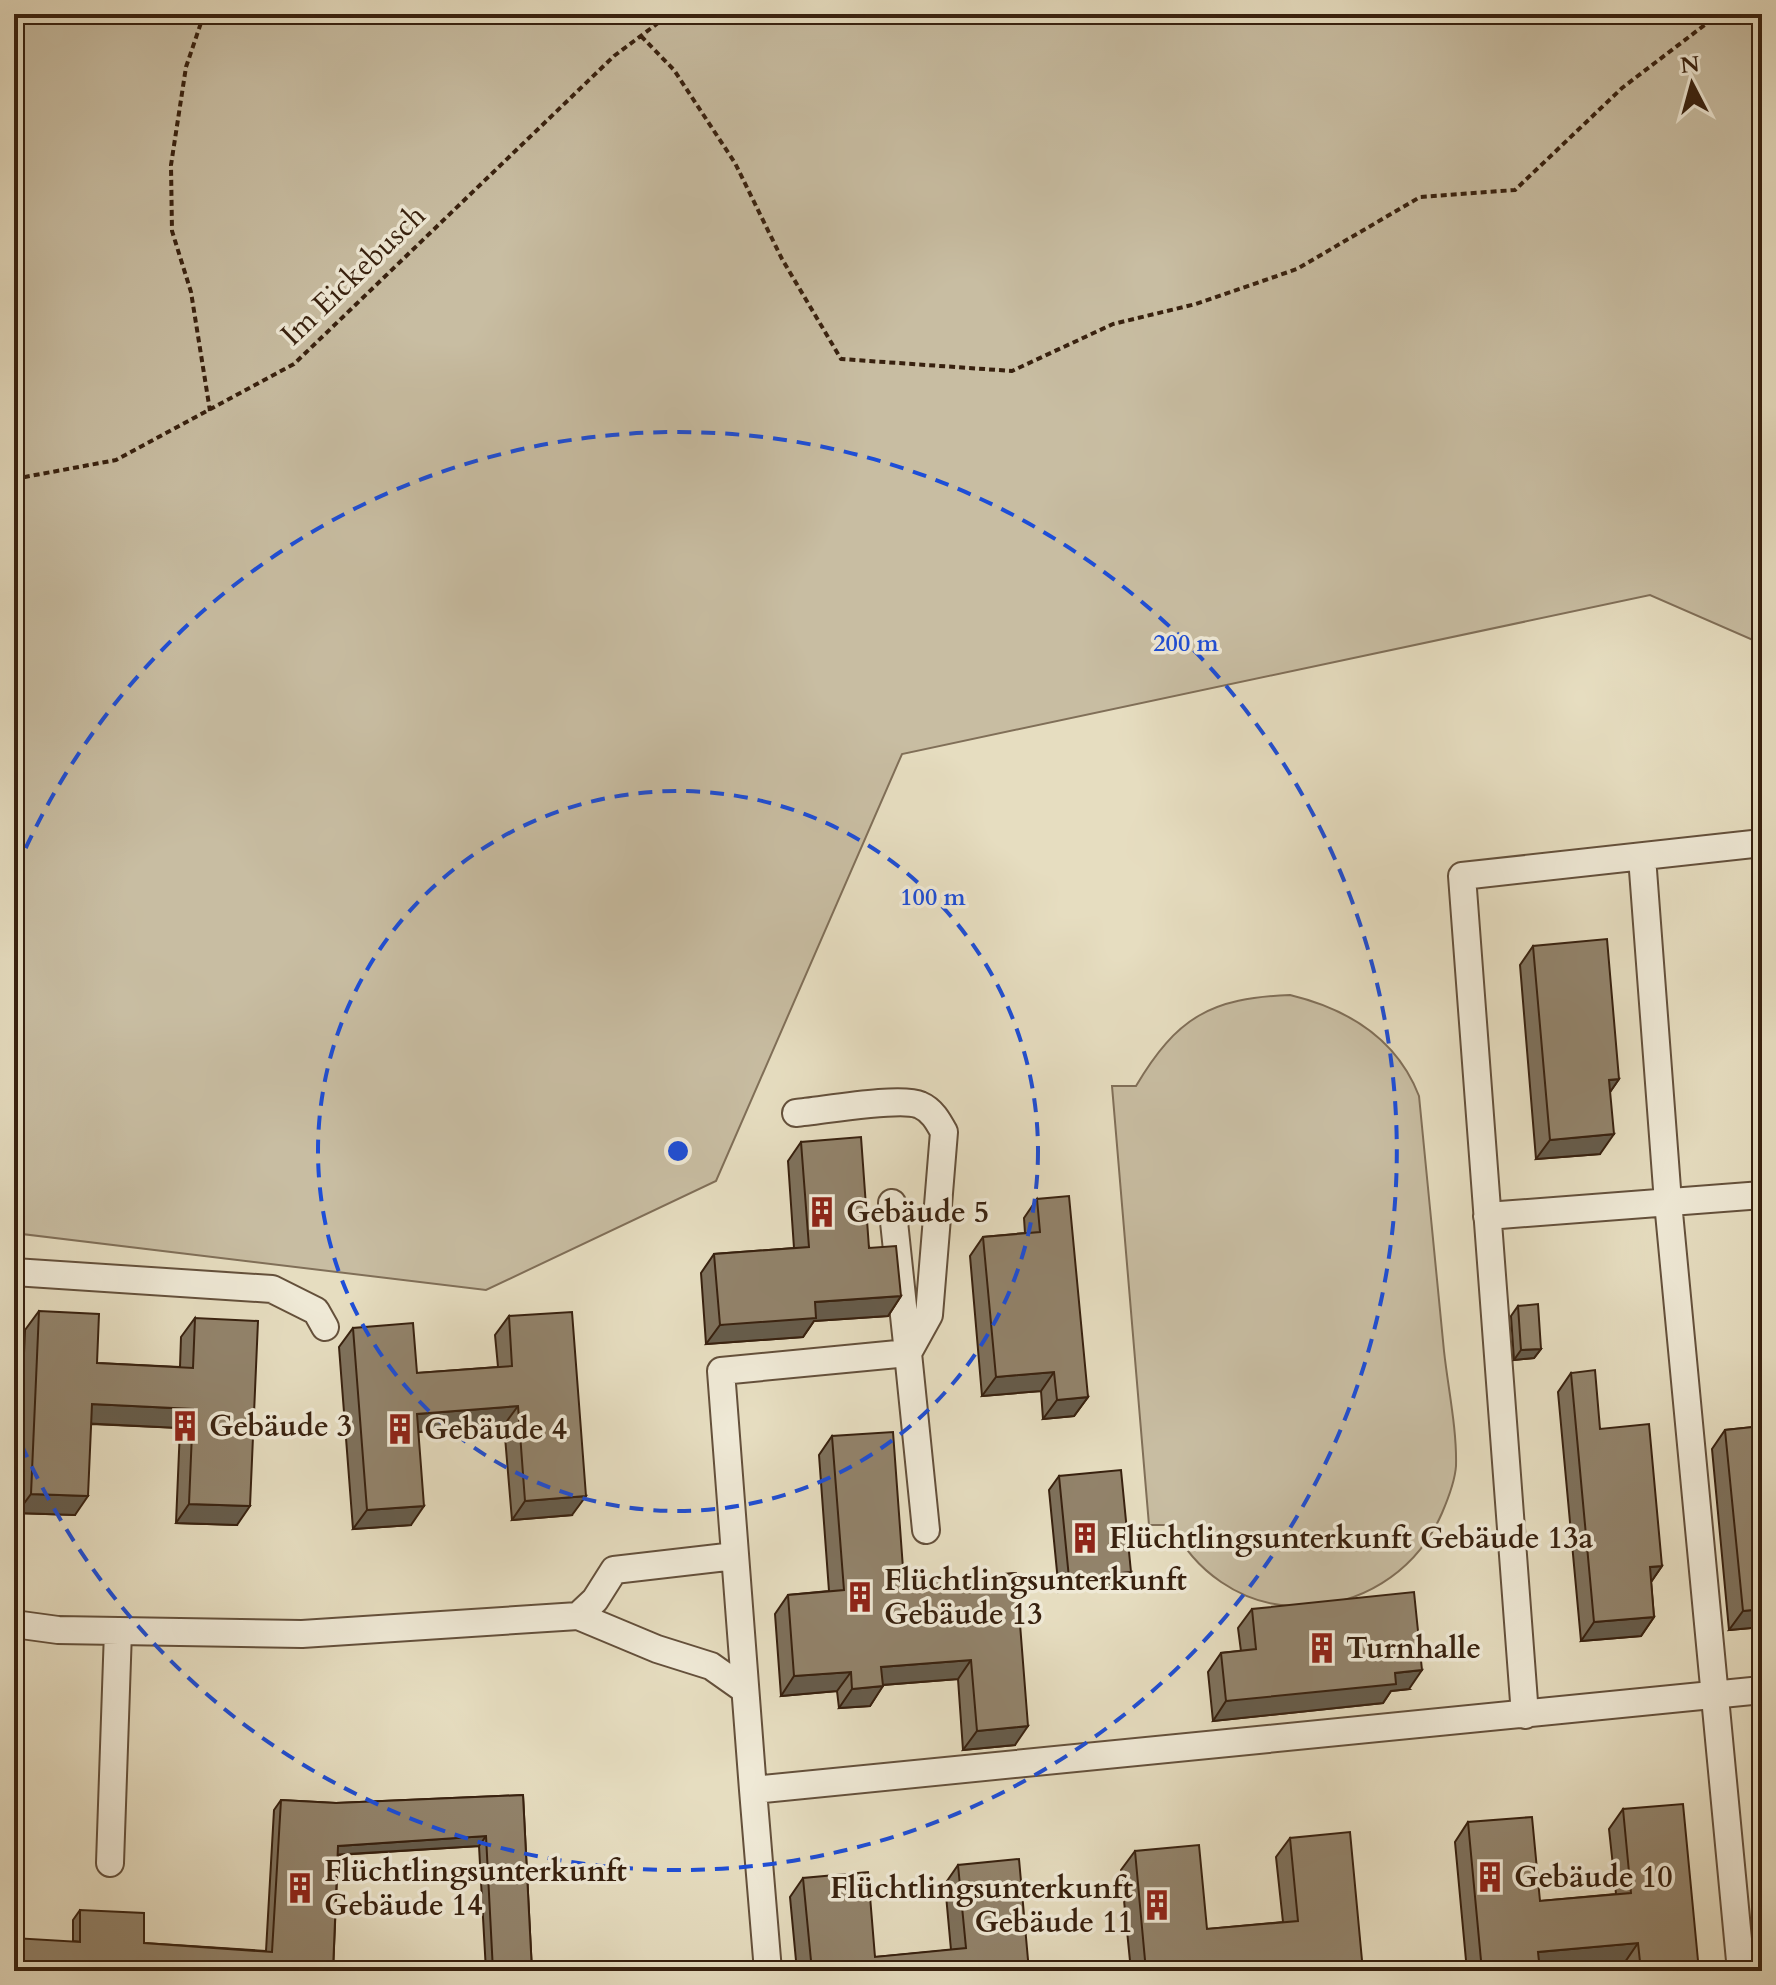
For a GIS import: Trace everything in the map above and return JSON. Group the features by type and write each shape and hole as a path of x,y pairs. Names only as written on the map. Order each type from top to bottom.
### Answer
{"lane":[{"path":"1525,1715 1462,876 1762,843"},
{"path":"1642,857 1668,1202 1741,1971"},
{"path":"796,1113 900,1102 919,1104 935,1116 944,1132 929,1315 908,1353"},
{"path":"1487,1216 1762,1195"},
{"path":"892,1203 926,1530"},
{"path":"14,1272 272,1289 316,1311 325,1327"},
{"path":"768,1971 721,1371 908,1353"},
{"path":"578,1616 595,1600 614,1570 735,1556"},
{"path":"14,1624 58,1630 302,1634 578,1616 657,1649 711,1666 745,1690"},
{"path":"110,1863 118,1631"},
{"path":"753,1790 1762,1690"}],"path":[{"path":"204,14 186,67 171,165 172,231 191,292 210,412"},
{"name":"Im Eickebusch","path":"14,479 116,460 294,364 614,56 670,14"},
{"path":"641,36 674,70 735,163 782,259 841,359 1012,371 1113,324 1196,304 1297,269 1420,197 1515,190 1622,88 1719,14"}],"shaded area":[{"path":"14,14 1762,14 1762,644 1650,595 902,754 716,1181 486,1290 14,1233"},
{"path":"1290,995 1332,1009 1368,1029 1398,1058 1419,1096 1456,1452 1454,1478 1442,1513 1431,1534 1401,1570 1362,1594 1340,1601 1292,1606 1273,1604 1237,1592 1193,1557 1172,1525 1149,1525 1112,1086 1136,1086 1166,1043 1199,1016 1238,1001"}],"building":[{"path":"1607,939 1619,1079 1609,1080 1614,1134 1550,1140 1533,946"},
{"name":"Gebäude 5","path":"861,1137 869,1248 896,1246 901,1296 815,1302 816,1318 720,1325 714,1254 809,1247 801,1142"},
{"path":"1069,1196 1088,1397 1057,1400 1054,1372 996,1377 983,1237 1040,1232 1037,1199"},
{"path":"1538,1304 1541,1349 1521,1350 1518,1306"},
{"name":"Gebäude 3","path":"39,1311 99,1314 97,1363 193,1368 195,1318 258,1321 250,1506 189,1504 193,1409 92,1404 88,1496 31,1494"},
{"name":"Gebäude 4","path":"572,1312 586,1496 525,1501 518,1406 417,1414 424,1506 367,1510 353,1328 413,1323 417,1373 512,1366 509,1316"},
{"path":"1595,1370 1600,1429 1649,1424 1662,1566 1650,1567 1654,1617 1594,1622 1571,1373"},
{"path":"1762,1426 1762,1609 1743,1611 1725,1430"},
{"name":"Flüchtlingsunterkunft Gebäude 13","path":"893,1432 904,1582 1016,1573 1028,1726 977,1731 971,1660 881,1667 883,1686 852,1689 851,1672 794,1676 788,1595 844,1590 832,1436"},
{"name":"Flüchtlingsunterkunft Gebäude 13a","path":"1121,1470 1131,1572 1069,1578 1059,1476"},
{"name":"Turnhalle","path":"1414,1592 1422,1670 1395,1673 1396,1684 1226,1701 1221,1653 1256,1649 1252,1609"},
{"name":"Flüchtlingsunterkunft Gebäude 14","path":"523,1795 532,1971 493,1971 486,1836 338,1846 333,1971 14,1971 14,1938 80,1942 80,1910 144,1913 144,1943 272,1952 281,1800 336,1803"},
{"name":"Gebäude 10","path":"1683,1804 1699,1971 1641,1971 1638,1943 1538,1952 1540,1971 1482,1971 1468,1822 1532,1817 1540,1901 1631,1893 1623,1809"},
{"name":"Flüchtlingsunterkunft Gebäude 11","path":"1350,1832 1363,1971 1146,1971 1135,1851 1199,1845 1207,1929 1298,1921 1290,1838"},
{"path":"1019,1859 1029,1971 812,1971 803,1878 868,1872 875,1957 966,1948 958,1865"}],"place":[{"name":"Gebäude 5","path":"822,1212"},
{"name":"Gebäude 3","path":"185,1426"},
{"name":"Gebäude 4","path":"400,1429"},
{"name":"Flüchtlingsunterkunft Gebäude 13a","path":"1085,1538"},
{"name":"Flüchtlingsunterkunft Gebäude 13","path":"860,1597"},
{"name":"Turnhalle","path":"1322,1648"},
{"name":"Gebäude 10","path":"1490,1877"},
{"name":"Flüchtlingsunterkunft Gebäude 14","path":"300,1888"},
{"name":"Flüchtlingsunterkunft Gebäude 11","path":"1157,1905"}]}
